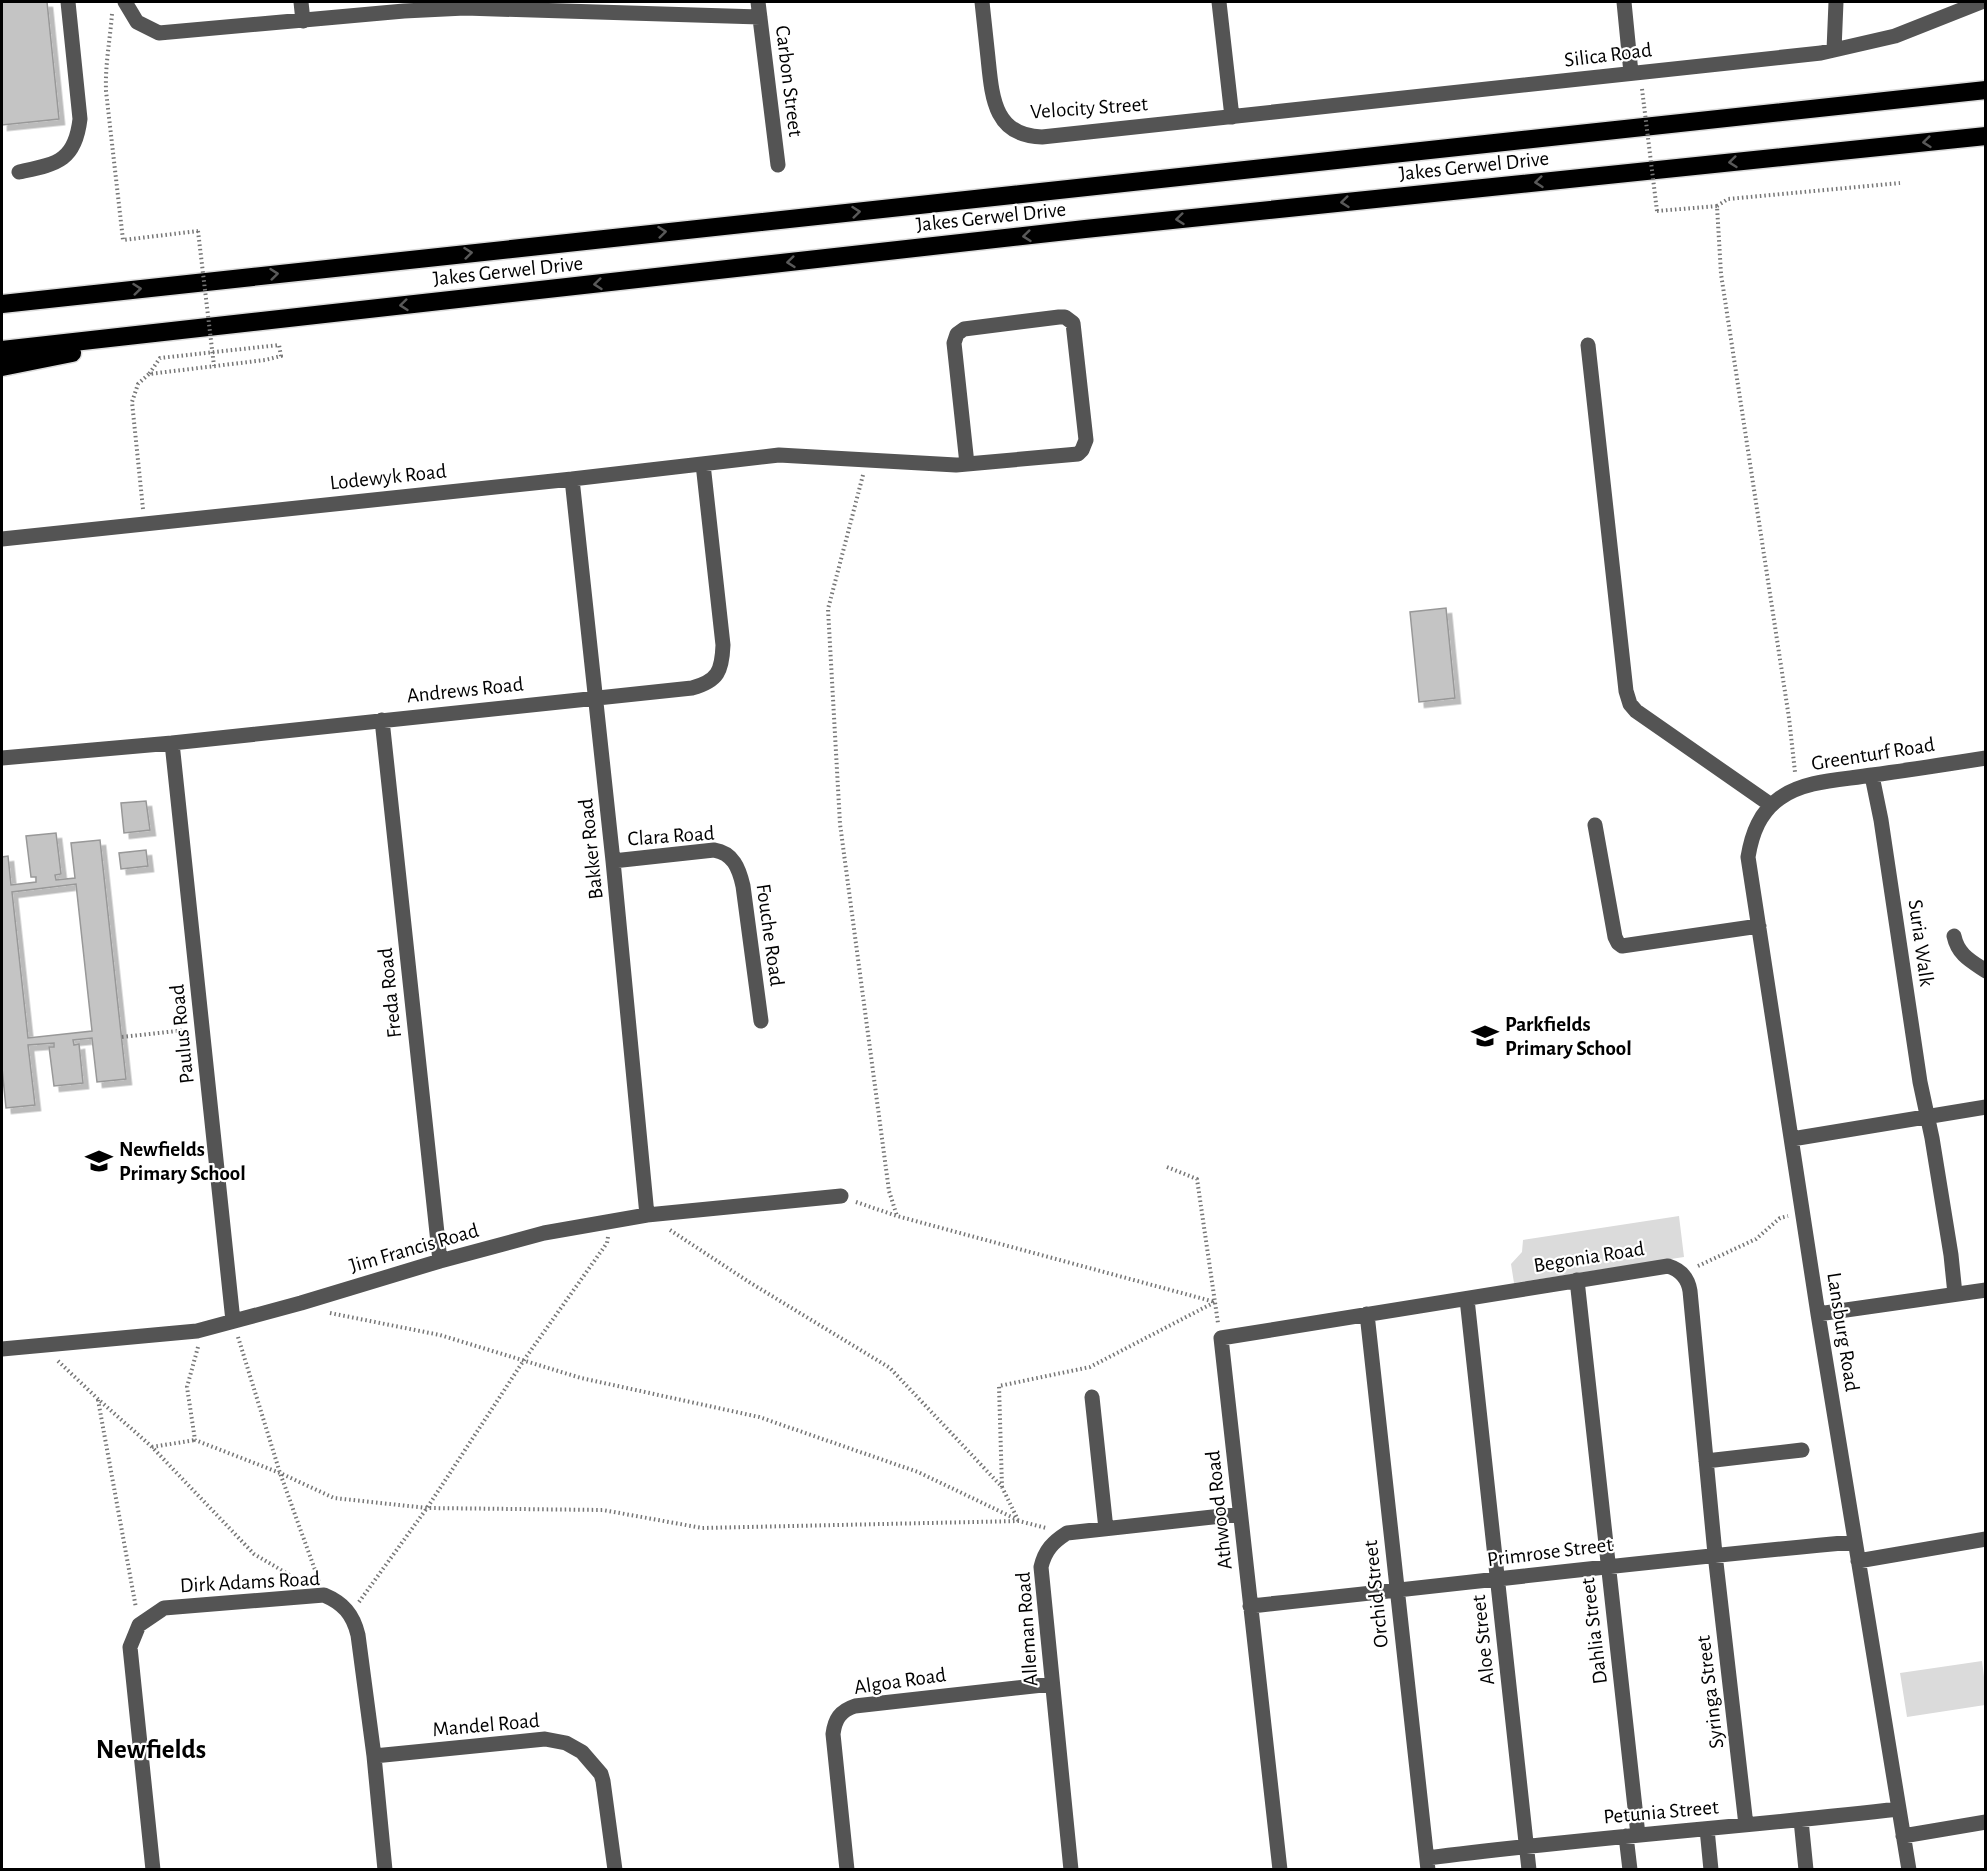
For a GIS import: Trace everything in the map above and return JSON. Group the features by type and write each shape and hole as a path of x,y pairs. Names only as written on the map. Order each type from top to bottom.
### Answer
{"highway":[{"name":"Jakes Gerwel Drive","path":"2,304 1986,90"},
{"name":"Jakes Gerwel Drive","path":"2,350 1085,229 1986,136"},
{"path":"2,295 79,295"},
{"path":"2,367 189,329"}],"street":[{"path":"19,172 51,165 64,158 74,145 79,131 80,119 68,2"},
{"path":"126,2 137,22 159,33 303,21 404,6 759,9"},
{"path":"301,2 303,21"},
{"name":"Velocity Street","path":"982,2 993,95 1002,119 1018,133 1042,137 1232,117"},
{"path":"1219,2 1232,117"},
{"path":"1624,2 1631,73"},
{"path":"1834,50 1836,2"},
{"name":"Silica Road","path":"1232,117 1789,57 1834,50 1895,36 1981,2"},
{"name":"Carbon Street","path":"759,9 778,165"},
{"name":"Lodewyk Road","path":"2,538 780,455 967,464 1078,454 1086,440 1073,323 1070,320 1065,317 1048,318 964,329 957,334 954,343 967,464"},
{"path":"1588,345 1624,671 1630,704 1636,711 1771,805"},
{"name":"Andrews Road","path":"2,758 172,743 595,698 705,684 716,676 722,663 723,645 703,464"},
{"name":"Bakker Road","path":"572,479 614,861 647,1215"},
{"name":"Freda Road","path":"382,720 440,1261"},
{"name":"Paulus Road","path":"172,743 234,1321"},
{"name":"Greenturf Road","path":"1771,805 1793,790 1806,786 1986,758"},
{"name":"Suria Walk","path":"1872,776 1881,820 1920,1082 1951,1255 1955,1294"},
{"name":"Lansburg Road","path":"1771,805 1756,825 1748,857 1818,1314 1909,1869"},
{"path":"1595,825 1615,937 1622,946 1759,926"},
{"name":"Clara Road","path":"614,861 714,850 730,856"},
{"name":"Fouche Road","path":"730,856 740,873 743,886 761,1021"},
{"name":"Suria Walk","path":"1954,936 1961,954 1986,971"},
{"path":"1792,1139 1986,1107"},
{"name":"Jim Francis Road","path":"2,1349 197,1330 301,1303 440,1261 544,1233 647,1215 841,1196"},
{"name":"Begonia Road","path":"1221,1338 1668,1266 1681,1273"},
{"path":"1681,1273 1689,1283 1690,1291 1715,1554"},
{"name":"Dahlia Street","path":"1577,1280 1632,1835 1630,1869"},
{"path":"1818,1314 1986,1290"},
{"name":"Aloe Street","path":"1467,1299 1529,1869"},
{"name":"Orchid Street","path":"1367,1314 1427,1864"},
{"name":"Athwood Road","path":"1221,1338 1280,1869"},
{"path":"1092,1397 1106,1528"},
{"path":"1706,1461 1802,1450"},
{"path":"1067,1533 1240,1514"},
{"name":"Alleman Road","path":"1067,1533 1046,1550 1041,1567 1071,1869"},
{"path":"1858,1561 1986,1539"},
{"name":"Primrose Street","path":"1250,1606 1715,1554 1855,1542"},
{"name":"Syringa Street","path":"1715,1554 1746,1825"},
{"name":"Dirk Adams Road","path":"139,1625 164,1608 324,1595 343,1605 354,1620 358,1635 374,1756 385,1869"},
{"path":"139,1625 130,1647 153,1869"},
{"name":"Algoa Road","path":"847,1869 832,1734 834,1722 840,1714 855,1706 1052,1684"},
{"name":"Mandel Road","path":"374,1756 545,1739 566,1743 582,1752 591,1761 603,1781 615,1869"},
{"name":"Petunia Street","path":"1427,1864 1526,1846 1899,1809"},
{"path":"1801,1820 1806,1869"},
{"path":"1903,1836 1986,1822"},
{"path":"1707,1829 1711,1869"}],"path":[{"path":"112,11 110,50 105,72 123,240 198,231 214,366"},
{"path":"1642,89 1657,211 1717,206 1728,199 1900,183"},
{"path":"1717,206 1721,274 1796,767 1793,790"},
{"path":"144,524 132,402 138,384 149,374 160,358 279,345 280,356 264,360 149,374"},
{"path":"867,460 828,609 840,824 889,1191 897,1216"},
{"path":"122,1037 202,1028"},
{"path":"1167,1167 1197,1179 1221,1338"},
{"path":"841,1196 897,1216 1215,1302"},
{"path":"1681,1273 1756,1239 1780,1218 1803,1213"},
{"path":"647,1215 749,1282 890,1368 1002,1486 1019,1521"},
{"path":"343,1605 360,1602 427,1508 524,1360 607,1243 612,1222"},
{"path":"1002,1486 999,1386 1090,1367 1215,1302"},
{"path":"301,1303 327,1312 440,1335 581,1378 759,1417 918,1472 1019,1521 1067,1533"},
{"path":"234,1321 280,1473 324,1595"},
{"path":"195,1440 186,1387 199,1343 197,1330"},
{"path":"52,1344 54,1356 152,1448 254,1554 324,1595"},
{"path":"98,1399 139,1625"},
{"path":"152,1448 195,1440 280,1473 334,1498 427,1508 603,1510 702,1528 1019,1521"}],"shaded area":[{"path":"1679,1216 1684,1257 1514,1283 1511,1264 1522,1252 1523,1240"},
{"path":"1982,1661 1985,1705 1907,1717 1900,1673"}],"building":[{"path":"2,2 47,2 59,119 2,125"},
{"path":"1446,608 1455,698 1419,702 1410,612"},
{"path":"146,801 150,830 124,833 121,803"},
{"path":"56,833 61,874 55,875 56,880 75,878 71,843 100,840 126,1079 97,1082 92,1038 73,1040 74,1045 79,1044 83,1083 54,1086 49,1047 54,1047 54,1043 28,1045 35,1105 6,1108 2,1068 2,857 8,856 11,885 36,882 36,877 31,877 26,836","holes":["76,884 92,1031 28,1038 12,892"]},
{"path":"146,850 148,866 121,869 119,853"}],"place":[{"name":"Parkfields Primary School","path":"1485,1036"},
{"name":"Newfields Primary School","path":"99,1161"}],"district":[{"name":"Newfields","path":"151,1749"}]}
